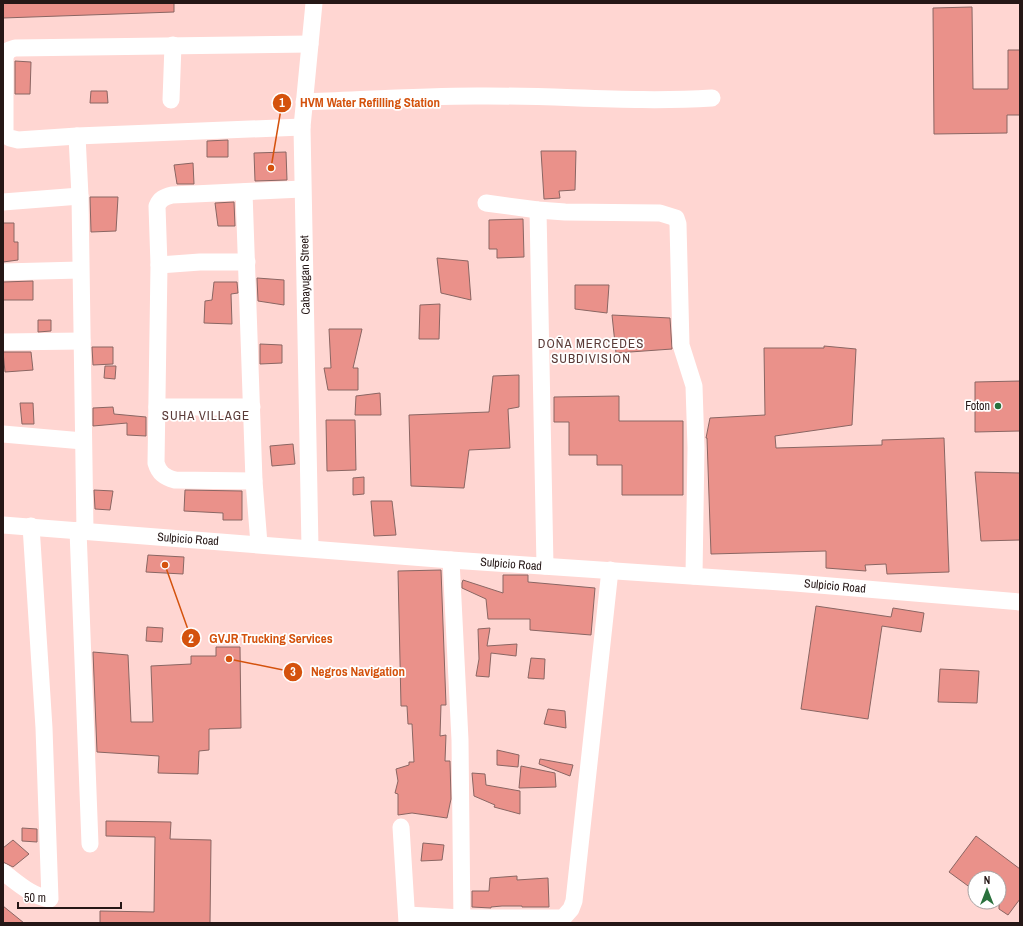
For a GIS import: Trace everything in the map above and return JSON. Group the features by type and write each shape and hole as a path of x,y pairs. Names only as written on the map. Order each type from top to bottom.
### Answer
{"street":[{"name":"Cabayugan Street","path":"310,548 302,128 314,3"},
{"path":"302,128 77,136 18,140 5,135 5,56 9,50 15,48 310,44"},
{"path":"171,100 173,45"},
{"path":"304,102 476,96 687,100 712,98"},
{"path":"77,136 80,196 82,341 83,440 81,530 90,844"},
{"path":"254,481 175,480 167,478 158,470 156,463 160,265 157,206 160,201 172,195 302,190"},
{"path":"244,192 254,481 259,544"},
{"path":"3,202 80,196"},
{"path":"486,203 538,210 660,213 676,218 678,224 681,344 694,386 696,448 694,576"},
{"path":"538,210 546,566"},
{"path":"160,265 200,262 247,262"},
{"path":"3,272 80,270"},
{"path":"3,342 82,341"},
{"path":"157,408 252,407"},
{"path":"3,434 83,440"},
{"name":"Sulpicio Road","path":"3,525 450,560 795,583 1020,602"},
{"path":"3,872 28,891 50,899 44,728 31,526"},
{"path":"450,560 460,740 462,920"},
{"path":"401,828 407,919 462,920 563,918 571,909 574,901 610,570"}],"building":[{"path":"3,3 174,3 174,12 3,18"},
{"path":"972,7 973,89 1008,89 1008,50 1020,50 1020,115 1007,115 1007,133 934,134 933,8"},
{"path":"15,61 31,62 30,94 15,94"},
{"path":"91,91 107,91 108,103 90,103"},
{"path":"228,140 228,157 207,157 207,141"},
{"path":"541,151 576,151 575,190 559,191 560,198 544,199"},
{"path":"286,152 287,180 255,181 254,153"},
{"path":"193,163 194,184 177,184 174,165"},
{"path":"90,197 118,197 116,231 91,232"},
{"path":"234,202 235,226 218,226 215,203"},
{"path":"523,219 524,257 497,258 497,249 489,249 489,220"},
{"path":"3,223 14,223 14,242 18,242 18,260 3,262"},
{"path":"437,258 468,261 471,300 441,293"},
{"path":"257,278 284,280 284,305 258,301"},
{"path":"33,281 33,300 3,300 3,282"},
{"path":"214,282 237,282 238,293 231,294 232,324 204,323 205,301 212,300"},
{"path":"575,285 609,285 607,313 575,309"},
{"path":"440,304 439,339 419,339 420,305"},
{"path":"612,315 670,318 672,349 616,353"},
{"path":"38,320 51,320 51,331 38,332"},
{"path":"329,329 362,329 353,368 358,368 358,390 328,390 324,368 331,368"},
{"path":"260,344 282,345 282,363 260,364"},
{"path":"824,346 856,349 852,425 775,436 776,448 882,445 882,440 944,438 949,572 887,574 886,564 865,565 866,571 826,568 826,551 711,554 706,438 710,418 765,415 764,348 824,348"},
{"path":"92,347 113,347 113,364 93,365"},
{"path":"3,352 31,352 33,370 5,372"},
{"path":"105,366 116,366 115,379 104,378"},
{"path":"519,375 519,407 508,409 510,448 469,450 464,488 411,486 409,415 489,412 493,376"},
{"name":"Foton","path":"1020,381 1020,431 975,432 975,382"},
{"path":"380,393 381,415 355,415 356,396"},
{"path":"619,396 619,421 683,421 683,495 622,495 622,465 597,465 597,455 569,455 569,422 554,422 554,397"},
{"path":"20,403 33,403 34,424 22,424"},
{"path":"113,407 114,414 146,417 146,436 127,435 127,423 93,426 93,408"},
{"path":"326,420 355,420 356,470 327,471"},
{"path":"293,444 295,464 272,466 270,446"},
{"path":"975,472 1020,473 1020,540 981,541"},
{"path":"364,477 364,494 353,495 353,478"},
{"path":"94,490 113,491 110,510 95,509"},
{"path":"185,490 242,491 242,520 223,520 223,513 184,511"},
{"path":"371,501 392,501 396,535 374,536"},
{"path":"148,555 184,557 183,574 146,572"},
{"path":"441,570 446,705 441,705 440,736 446,735 445,761 450,761 451,799 447,818 412,813 398,815 398,794 395,793 398,781 396,769 409,765 409,762 414,762 412,724 408,724 407,706 401,706 398,571"},
{"path":"503,575 528,575 528,582 595,588 591,635 530,630 530,619 488,619 486,599 462,588 463,580 503,593"},
{"path":"816,606 891,617 893,608 924,613 921,632 882,626 868,719 801,709"},
{"path":"147,627 163,628 162,642 146,641"},
{"path":"490,628 487,646 517,644 516,656 491,653 489,677 476,676 479,659 478,629"},
{"path":"216,647 240,647 241,728 209,729 209,750 199,751 198,774 158,773 159,756 97,752 93,652 128,655 131,722 153,722 151,666 191,664 191,656 216,656"},
{"path":"531,658 545,659 544,679 528,678"},
{"path":"940,669 979,671 977,703 938,702"},
{"path":"548,709 565,711 566,728 544,724"},
{"path":"497,750 519,755 518,767 497,765"},
{"path":"540,759 573,765 570,776 539,764"},
{"path":"521,766 555,773 556,787 519,788"},
{"path":"472,773 485,774 486,785 520,791 520,814 494,807 495,805 474,796"},
{"path":"106,821 171,822 170,839 211,840 210,923 100,923 100,911 154,912 155,837 106,836"},
{"path":"22,828 37,829 37,842 22,841"},
{"path":"976,836 1020,869 1020,899 1008,915 1000,910 1007,910 1007,870 967,870 967,885 949,872"},
{"path":"13,840 29,854 13,867 3,862 3,848"},
{"path":"423,843 444,845 442,860 421,861"},
{"path":"517,876 517,880 548,878 549,907 472,907 472,891 489,891 490,878"},
{"path":"3,906 24,923 3,923"}],"place":[{"name":"HVM Water Refilling Station","path":"271,168"},
{"name":"Foton","path":"998,406"},
{"name":"GVJR Trucking Services","path":"165,565"},
{"name":"Negros Navigation","path":"229,659"}],"district":[{"name":"DOÑA MERCEDES SUBDIVISION","path":"591,350"},
{"name":"SUHA VILLAGE","path":"206,415"}]}
